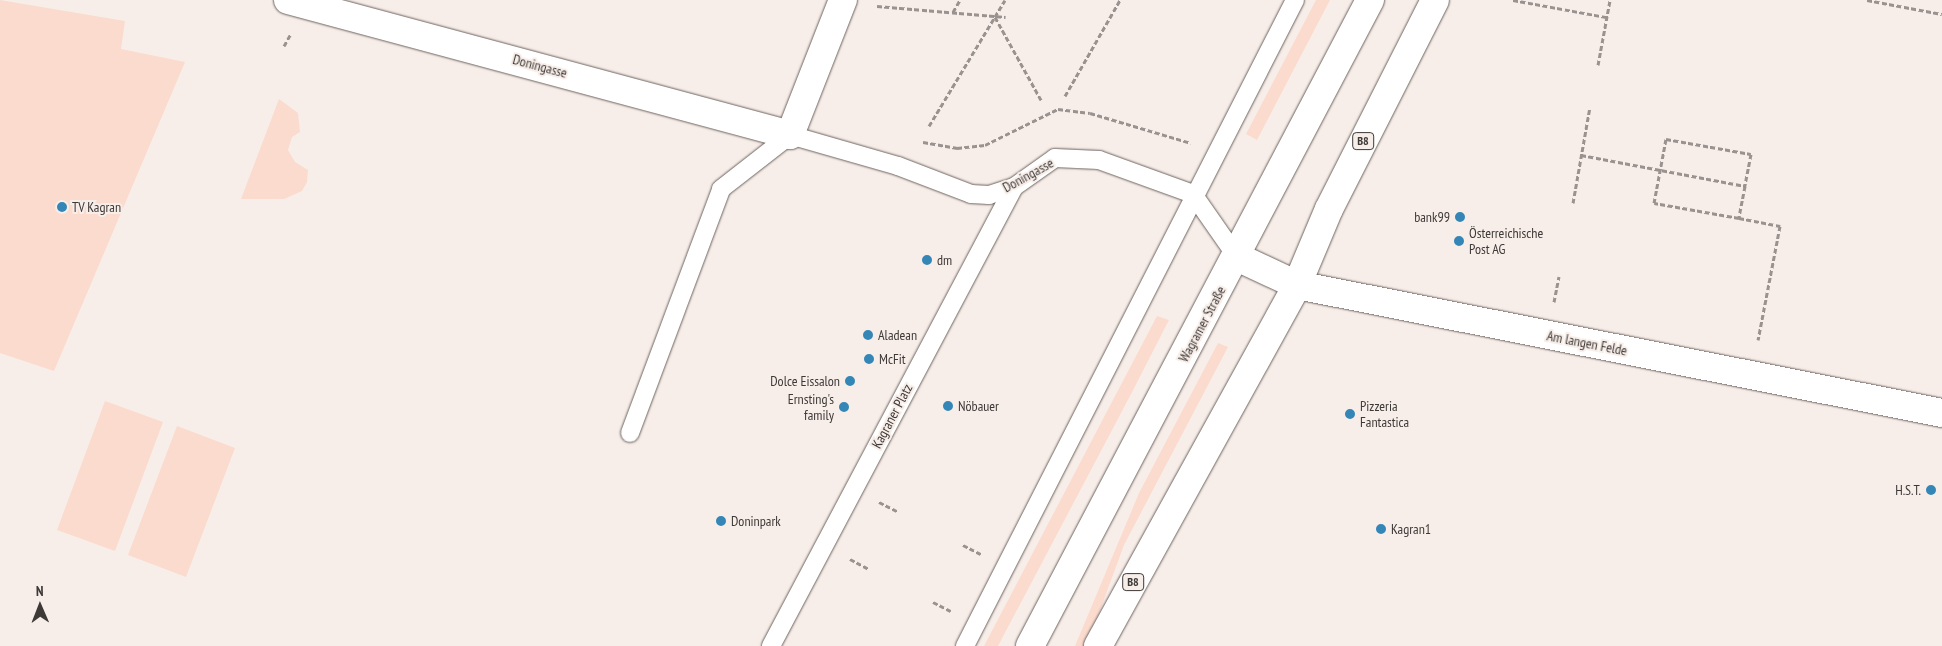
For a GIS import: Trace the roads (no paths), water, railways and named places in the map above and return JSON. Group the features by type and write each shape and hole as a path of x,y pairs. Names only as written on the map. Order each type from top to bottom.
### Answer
{"main road":[{"name":"Doningasse","path":"288,0 790,135"},
{"name":"Wagramer Straße","path":"1030,646 1237,257 1370,0"},
{"name":"B8","path":"1098,646 1297,285 1329,209 1435,0"},
{"path":"790,135 842,2"},
{"name":"Am langen Felde","path":"1237,257 1297,285 1942,413"}],"lane":[{"path":"965,646 1193,194 1295,0"},
{"name":"Doningasse","path":"790,135 898,166 971,194 990,195 1014,187 1055,158 1099,160 1193,194"},
{"path":"630,433 721,189 790,135"},
{"name":"Kagraner Platz","path":"771,646 1014,187"},
{"path":"1193,194 1237,257"}],"place":[{"name":"TV Kagran","path":"62,207"},
{"name":"bank99","path":"1460,217"},
{"name":"Österreichische Post AG","path":"1459,241"},
{"name":"dm","path":"927,260"},
{"name":"Aladean","path":"868,335"},
{"name":"McFit","path":"869,359"},
{"name":"Dolce Eissalon","path":"850,381"},
{"name":"Nöbauer","path":"948,406"},
{"name":"Ernsting's family","path":"844,407"},
{"name":"Pizzeria Fantastica","path":"1350,414"},
{"name":"H.S.T.","path":"1931,490"},
{"name":"Doninpark","path":"721,521"},
{"name":"Kagran1","path":"1381,529"}]}
